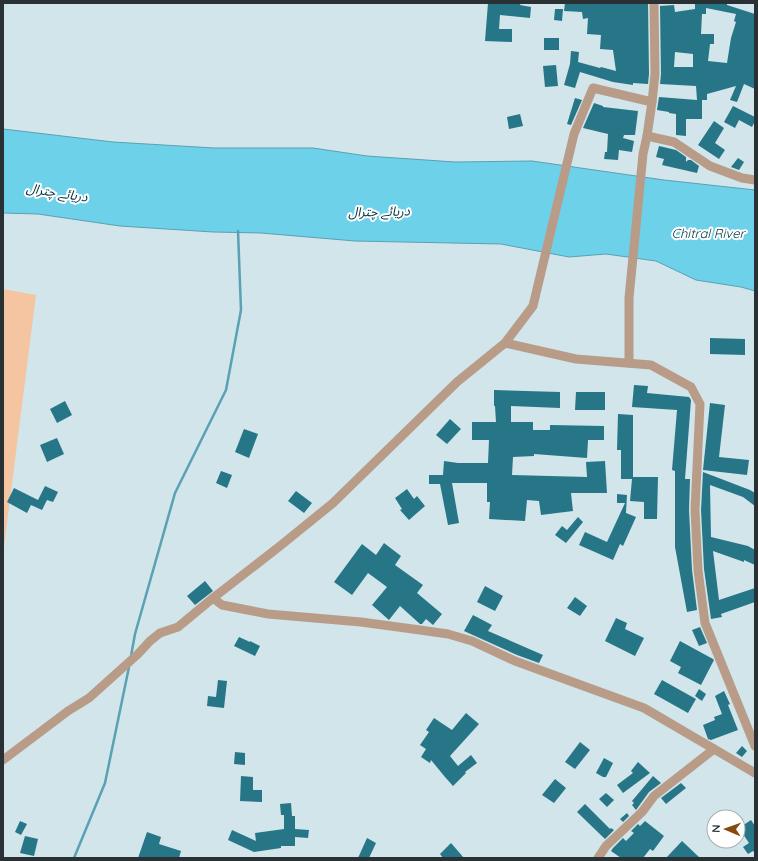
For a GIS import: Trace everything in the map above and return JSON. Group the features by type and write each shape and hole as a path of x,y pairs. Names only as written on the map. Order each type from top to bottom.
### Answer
{"street":[{"path":"629,364 629,298 643,154 647,136 655,74 654,3"},
{"path":"3,760 68,711 89,698 160,633 178,627 333,503 457,382 505,343 533,306 574,134 593,88 652,102"},
{"path":"647,136 674,142 710,166 742,178 755,180"},
{"path":"505,343 576,359 651,366 690,387 700,404 694,510 698,570 705,624 755,746"},
{"path":"213,598 222,605 268,614 362,622 454,636 472,641 515,662 644,708 755,773"},
{"path":"598,858 606,846 642,812 654,796 714,749"}],"shaded area":[{"path":"3,289 36,295 3,554"}],"water":[{"name":"Chitral River","path":"3,129 113,142 214,148 313,148 367,156 455,162 532,161 664,180 755,190 755,291 741,287 696,280 656,261 606,254 569,257 501,244 355,241 261,233 213,232 120,226 38,214 3,213"}],"building":[{"path":"488,3 521,3 520,5 531,7 530,18 500,15 499,29 512,29 512,42 485,41"},
{"path":"565,3 648,3 648,84 633,83 633,85 613,82 580,72 575,88 564,85 570,64 571,51 579,52 578,62 616,71 613,50 600,49 601,35 587,34 588,18 583,19 582,12 564,11"},
{"path":"695,3 727,3 727,5 755,14 755,89 744,84 737,102 730,100 736,86 707,94 707,100 702,100 702,119 686,119 686,136 676,135 676,114 657,110 659,97 697,100 696,86 660,84 660,6 674,5 675,12 695,9","holes":["706,8 736,14 734,21 736,22 731,38 727,63 708,61 710,44 714,44 714,34 701,34 702,14 706,14","675,52 693,54 693,67 674,67"]},
{"path":"555,9 563,9 562,21 554,20"},
{"path":"544,38 559,38 559,50 544,50"},
{"path":"556,65 558,86 545,87 543,66"},
{"path":"575,98 582,100 571,125 567,124"},
{"path":"594,103 603,107 638,111 635,135 624,135 623,138 634,141 632,152 619,150 618,160 604,159 605,152 607,152 608,134 583,128"},
{"path":"733,106 755,117 752,127 739,120 735,128 724,122"},
{"path":"520,114 523,126 509,129 507,117"},
{"path":"714,121 724,128 715,143 725,150 719,159 698,145"},
{"path":"659,146 676,150 686,157 686,162 691,160 699,166 697,173 662,165 664,159 656,157"},
{"path":"738,158 744,162 739,170 731,167"},
{"path":"710,338 745,339 745,355 710,354"},
{"path":"634,385 648,386 647,393 689,397 691,400 685,479 690,479 689,510 692,570 697,610 687,612 675,547 675,471 672,470 677,410 632,407"},
{"path":"494,390 560,392 560,408 511,406 511,422 533,422 533,430 550,430 550,425 604,426 604,440 588,440 587,458 534,454 534,456 513,457 512,475 587,477 586,462 605,461 607,493 571,493 573,511 541,515 539,501 527,500 525,521 489,519 490,502 487,502 487,483 452,483 459,523 448,525 440,484 429,484 429,475 443,475 444,461 458,463 488,463 489,440 472,440 472,422 496,422"},
{"path":"576,392 605,392 605,410 575,410"},
{"path":"65,401 72,415 57,423 50,409"},
{"path":"710,403 725,405 719,457 749,460 747,475 703,470"},
{"path":"618,414 633,415 633,477 658,477 657,519 644,519 644,502 630,501 632,479 621,479 621,450 617,450"},
{"path":"450,419 461,429 447,444 436,435"},
{"path":"244,429 258,434 249,458 235,452"},
{"path":"57,438 64,454 47,462 40,445"},
{"path":"221,471 232,475 227,488 216,483"},
{"path":"703,472 755,493 755,506 743,497 710,485 711,537 748,546 755,550 755,565 744,560 744,562 713,551 719,600 755,588 755,602 721,614 722,617 711,619 704,569 701,510"},
{"path":"45,486 58,492 53,502 47,500 42,510 31,505 27,513 7,502 14,488 38,500"},
{"path":"407,489 414,499 417,496 425,506 409,520 400,510 402,509 395,498"},
{"path":"296,491 312,503 304,513 288,501"},
{"path":"617,494 627,495 626,513 636,517 623,546 620,544 613,560 579,545 585,532 607,542 625,503 617,503"},
{"path":"578,517 583,522 566,543 555,535 562,526 567,530"},
{"path":"384,543 401,556 395,565 423,585 417,593 442,614 433,625 426,619 422,624 420,624 400,606 389,620 372,605 387,587 368,573 352,595 334,582 362,544 376,555"},
{"path":"205,581 213,591 195,605 187,596"},
{"path":"485,586 503,596 495,611 477,602"},
{"path":"575,597 587,606 580,616 567,608"},
{"path":"473,615 492,625 488,631 543,655 539,663 517,655 464,631"},
{"path":"616,618 627,623 625,629 644,638 635,656 605,641"},
{"path":"700,627 707,643 699,646 692,630"},
{"path":"239,637 260,646 255,656 234,646"},
{"path":"680,641 714,660 701,685 678,673 681,667 670,661"},
{"path":"218,680 227,681 224,708 207,706 208,696 216,697"},
{"path":"662,680 696,699 688,713 654,694"},
{"path":"699,689 706,694 702,701 695,696"},
{"path":"724,691 730,704 728,705 738,730 711,740 708,739 703,725 715,720 714,717 722,714 715,696"},
{"path":"466,713 479,724 450,756 458,766 471,755 477,763 465,772 466,773 453,786 431,760 430,763 421,757 426,749 420,745 429,732 426,730 434,718 452,730"},
{"path":"580,742 590,750 575,769 565,762"},
{"path":"742,746 747,751 742,757 736,753"},
{"path":"235,752 245,753 245,765 234,764"},
{"path":"604,758 613,763 606,777 596,773"},
{"path":"638,762 650,773 623,793 617,785 633,773 631,771"},
{"path":"241,776 253,777 253,790 262,790 262,802 240,801"},
{"path":"653,776 661,783 649,792 636,810 632,805 634,803 632,801"},
{"path":"555,779 566,788 554,803 542,795"},
{"path":"681,783 686,788 666,804 661,798"},
{"path":"606,793 614,800 607,807 599,799"},
{"path":"291,803 292,816 295,816 295,829 309,830 308,838 295,837 295,846 281,846 281,848 254,852 228,840 232,830 256,841 255,833 284,829 284,815 281,815 280,804"},
{"path":"585,804 610,829 611,828 614,830 605,839 577,812"},
{"path":"627,813 629,816 623,822 620,819"},
{"path":"751,820 755,826 755,853 753,851 748,854 744,849 746,849 746,845 749,843 746,838 746,823"},
{"path":"20,821 27,824 21,835 15,832"},
{"path":"645,821 664,836 653,851 650,849 643,858 621,858 611,851 623,838 626,841 634,833 631,831 638,824 640,826"},
{"path":"147,832 161,837 159,844 181,851 179,858 138,858"},
{"path":"25,836 38,839 34,856 20,853"},
{"path":"367,838 376,843 369,858 358,858"},
{"path":"682,841 700,858 666,858"},
{"path":"451,843 464,858 443,858 440,854"}],"waterway":[{"path":"131,656 135,634 175,493 226,390 241,310 238,231"},
{"path":"74,858 105,783 129,667"}],"water label":[{"name":"دریائے چترال","path":"57,192"},
{"name":"دریائے چترال","path":"379,211"}]}
